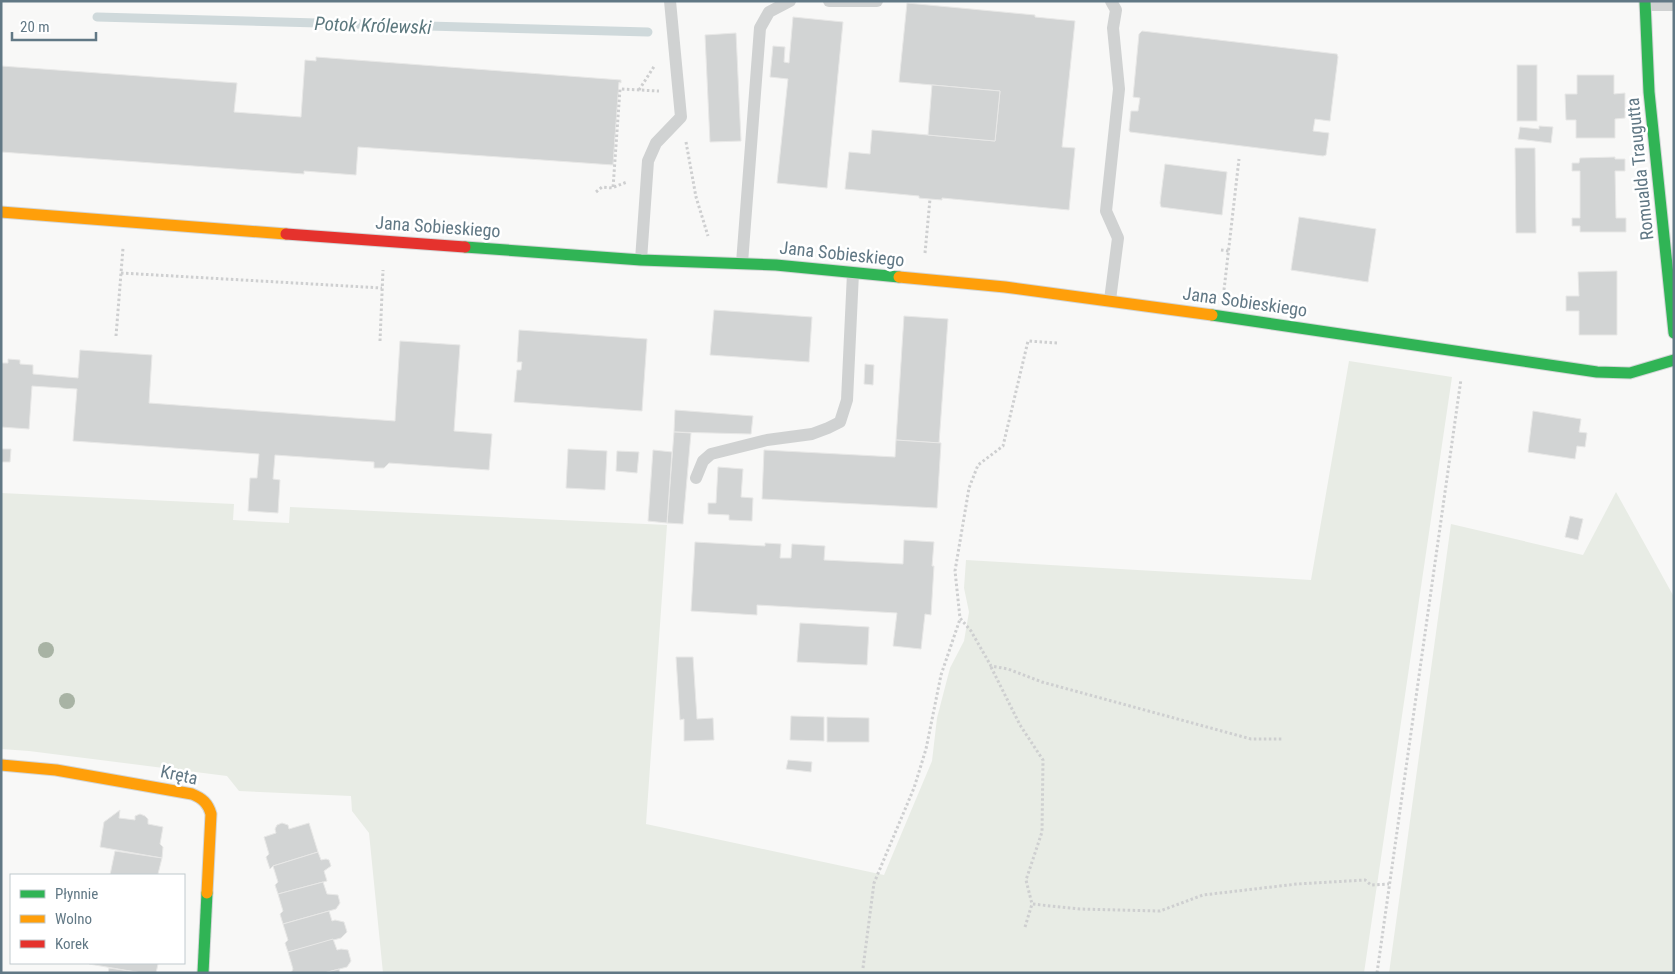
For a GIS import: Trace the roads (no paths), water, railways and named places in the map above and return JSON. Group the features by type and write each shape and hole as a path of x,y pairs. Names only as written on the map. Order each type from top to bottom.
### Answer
{"main road":[{"name":"Romualda Traugutta","path":"1645,3 1649,92 1669,223 1674,333"},
{"name":"Jana Sobieskiego","path":"1,212 641,260 742,263 1012,287 1598,372 1630,372 1674,360"},
{"name":"Kręta","path":"1,765 56,770 201,797 208,804 211,814 203,973"}],"lane":[{"path":"641,260 648,161 656,143 681,117 670,1"},
{"path":"742,263 760,28 769,12 790,1"},
{"path":"829,1 877,1"},
{"path":"1110,300 1118,238 1106,211 1119,89 1114,28 1116,10 1111,1"},
{"path":"1645,3 1674,5"},
{"path":"696,478 703,461 711,454 767,440 812,434 840,422 846,400 853,273"}],"waterway":[{"name":"Potok Królewski","path":"97,17 648,32"}]}
